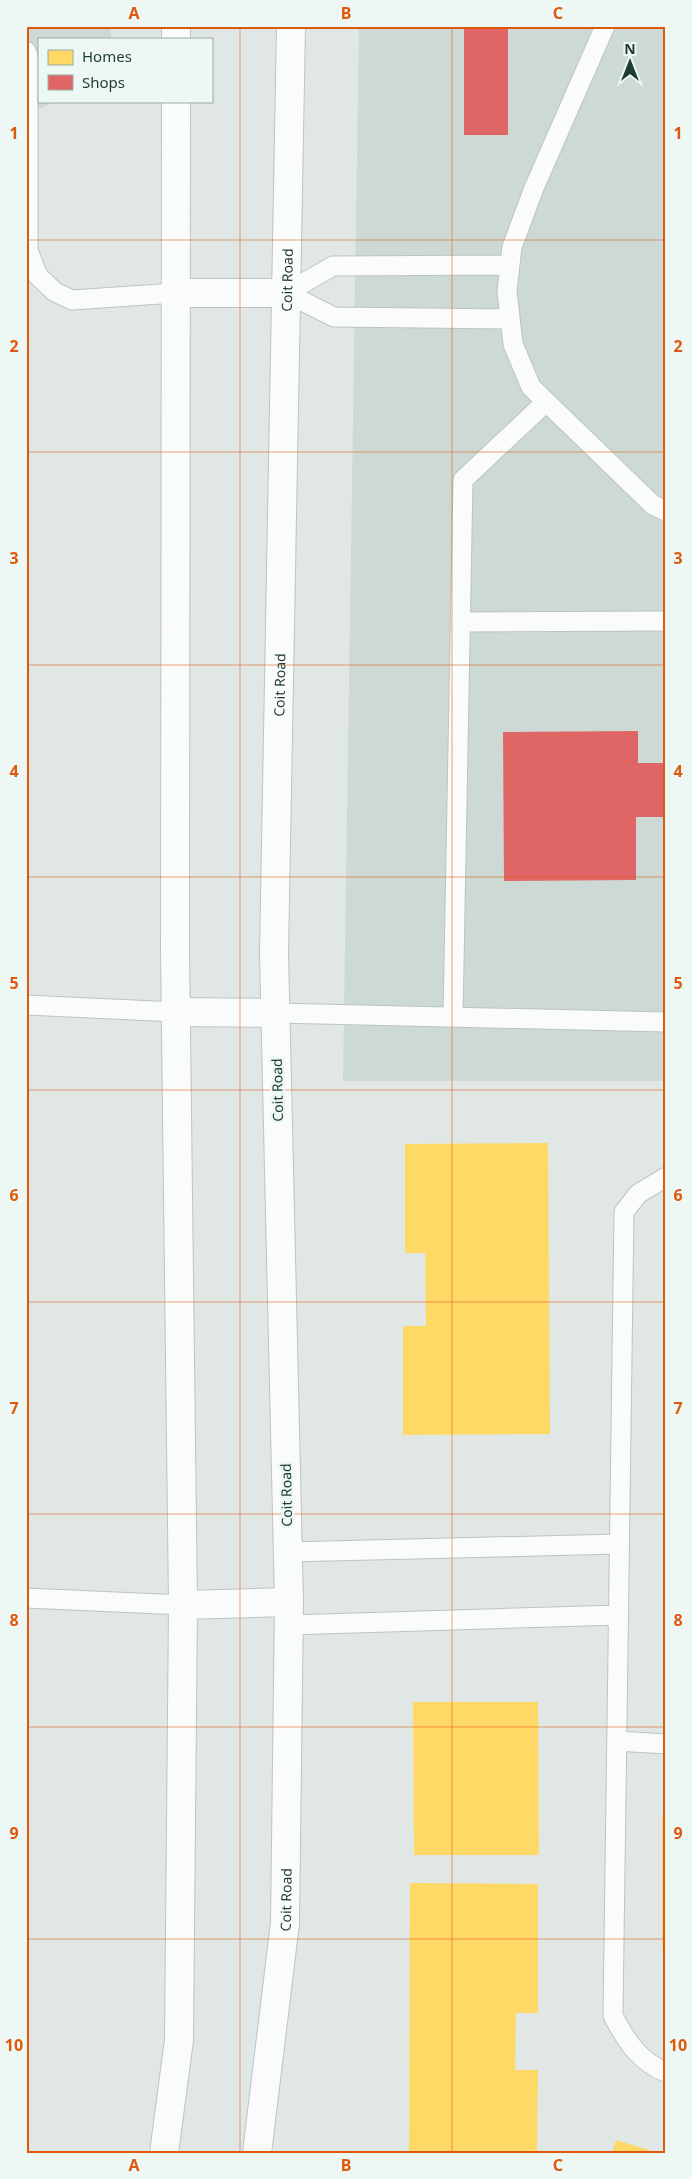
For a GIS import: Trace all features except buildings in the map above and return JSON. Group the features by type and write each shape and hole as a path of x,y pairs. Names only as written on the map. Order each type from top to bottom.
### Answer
{"main road":[{"name":"Coit Road","path":"257,2153 285,1923 288,1614 274,933 292,26"},
{"path":"164,2153 179,2040 183,1604 176,1012 176,102"},
{"path":"175,293 286,293"},
{"path":"176,1012 276,1013"},
{"path":"183,1604 288,1614"}],"lane":[{"path":"605,26 534,188 512,247 507,291 513,344 531,387 652,504 666,510"},
{"path":"26,51 28,56 28,250 32,276 55,292 72,300 175,293"},
{"path":"286,293 333,266 510,265"},
{"path":"286,293 334,317 510,319"},
{"path":"453,1017 463,480 546,402"},
{"path":"460,622 666,620"},
{"path":"26,1005 176,1012"},
{"path":"276,1013 666,1022"},
{"path":"666,1177 638,1194 624,1212 614,2016 630,2047 658,2069 666,2072"},
{"path":"287,1552 619,1544"},
{"path":"26,1598 183,1604"},
{"path":"288,1614 619,1615"},
{"path":"617,1741 666,1744"}],"shaded area":[{"path":"26,26 111,26 111,38 38,38 38,102 54,102 26,115"},
{"path":"359,26 666,26 666,1081 343,1081"}]}
